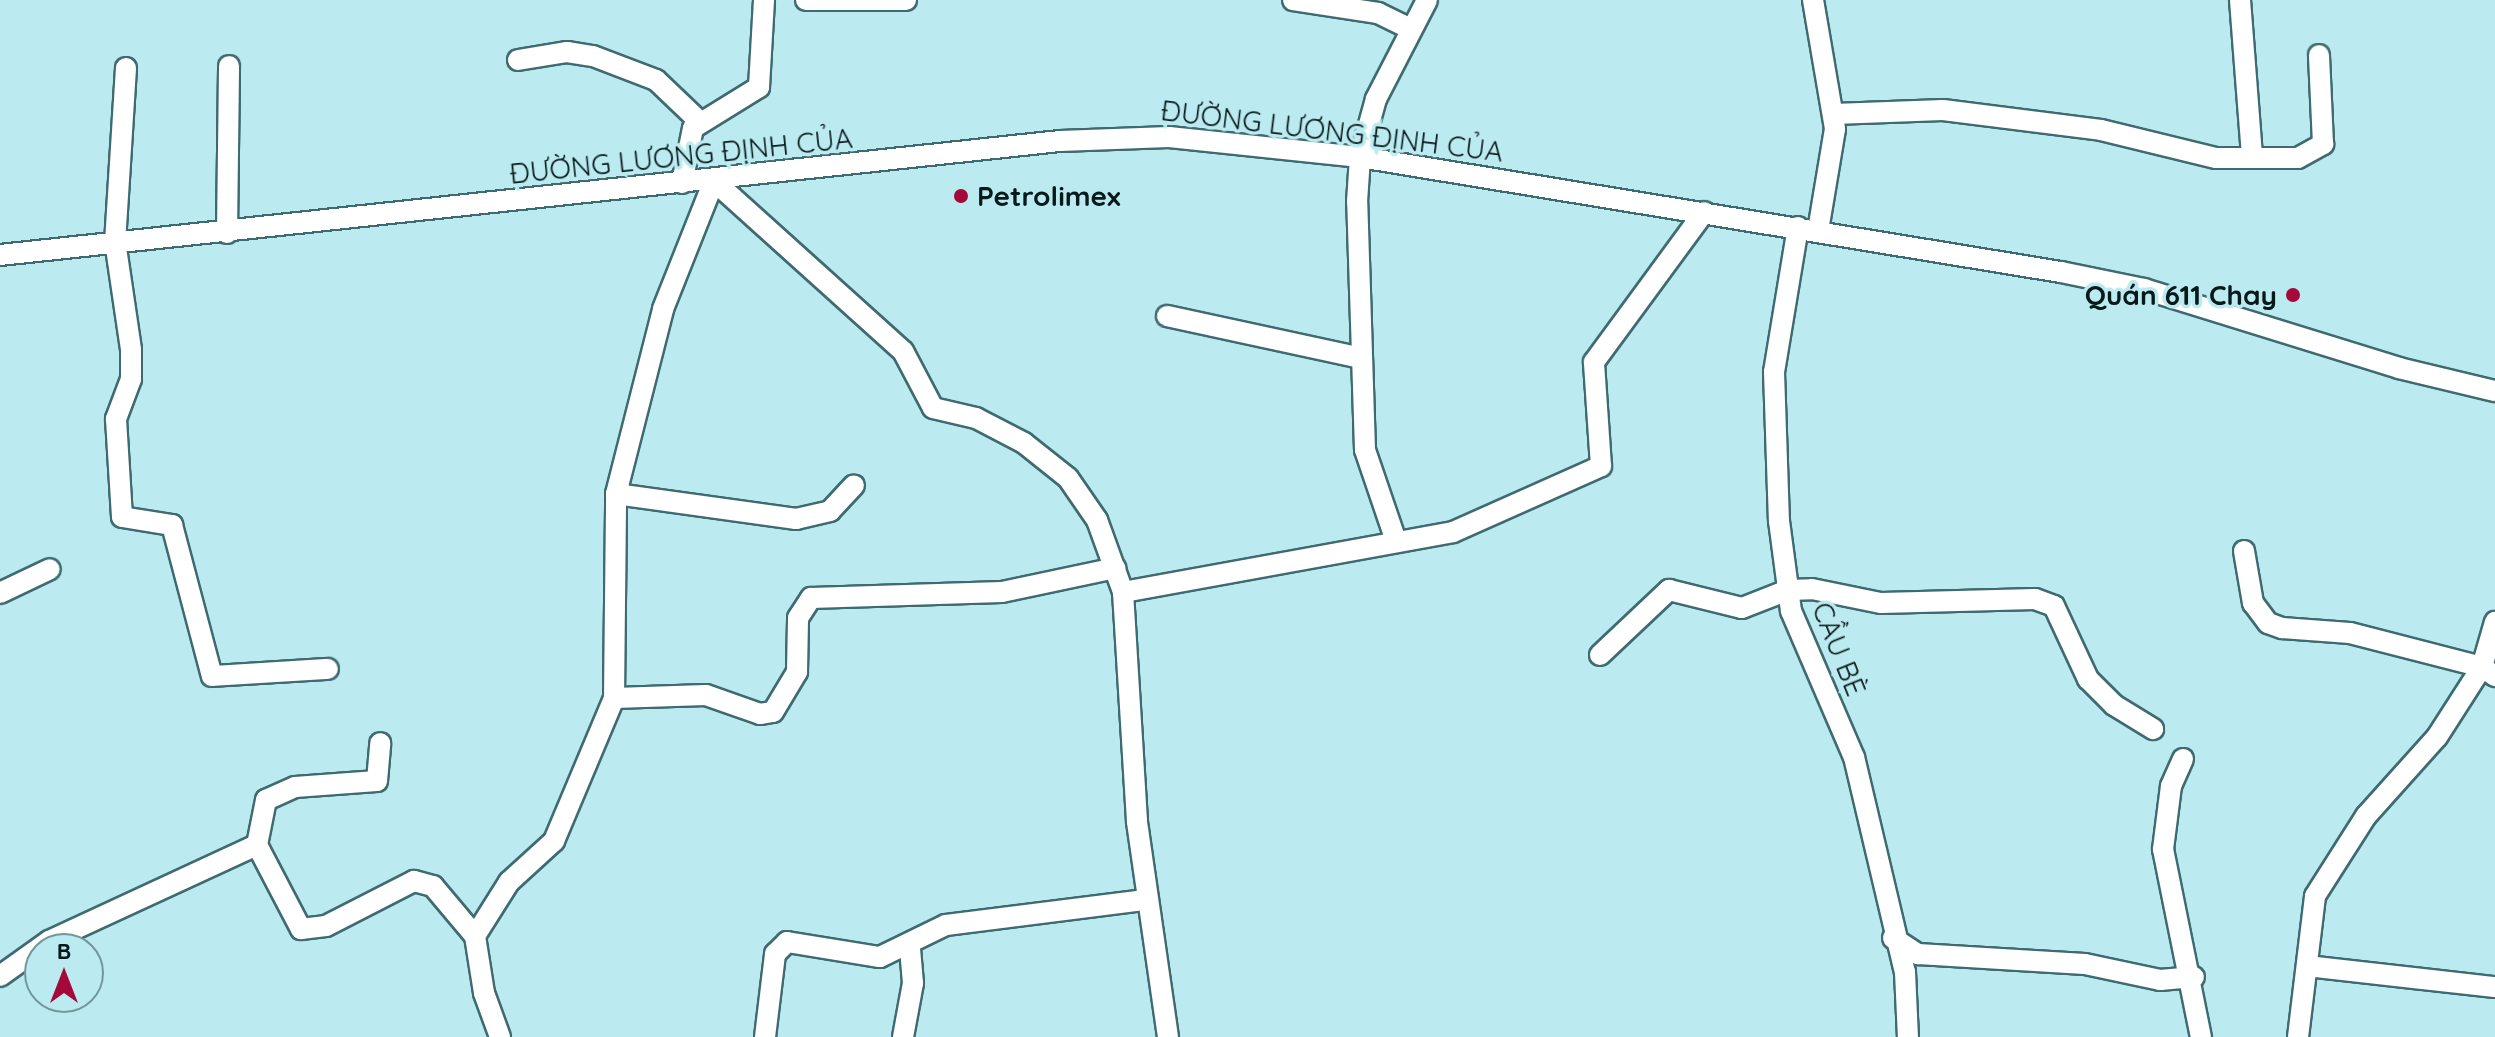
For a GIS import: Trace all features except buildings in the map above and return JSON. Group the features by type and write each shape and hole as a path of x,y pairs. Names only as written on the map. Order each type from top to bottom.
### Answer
{"street":[{"path":"682,183 688,140 699,121 759,87 764,0"},
{"path":"806,0 906,0"},
{"path":"1293,0 1378,13 1411,29"},
{"path":"1396,541 1365,450 1357,357 1360,157 1376,99 1427,0"},
{"name":"CẦU BÈ","path":"1813,0 1834,114 1774,372 1788,590 1799,640 1854,757 1908,993 1908,1037"},
{"path":"2240,0 2252,157"},
{"path":"518,60 567,52 593,56 656,80 699,121"},
{"path":"1834,114 1943,110 2003,116 2101,130 2216,158 2318,153 2323,144 2319,55"},
{"path":"227,233 229,66"},
{"path":"126,68 115,241 131,350 131,379 116,419 122,517 172,525 212,676 328,669"},
{"name":"ĐƯỜNG LƯƠNG ĐỊNH CỦA","path":"0,255 1134,137 1360,157 1808,229 2144,289 2399,368 2495,391"},
{"path":"475,936 509,882 554,841 614,698 616,494 663,309 714,181 903,351 933,408 1002,431 1068,478 1097,520 1123,592 1145,900 1168,1037"},
{"path":"1123,592 1453,532 1601,466 1594,362 1704,212"},
{"path":"1167,316 1357,357"},
{"path":"616,494 796,519 830,511 854,485"},
{"path":"2244,551 2253,603 2268,623 2350,633 2488,672"},
{"path":"614,698 706,695 760,714 773,712 797,672 798,618 811,598 1002,592 1116,568"},
{"path":"0,593 50,569"},
{"path":"1600,655 1669,590 1742,608 1788,590 1881,603 2045,603 2054,606 2088,679 2114,705 2153,729"},
{"path":"2298,1037 2315,896 2366,816 2437,737 2488,672 2495,622"},
{"path":"380,743 377,781 295,787 266,800 257,845 301,929 326,926 423,879 475,936 484,993 500,1037"},
{"path":"2183,759 2171,786 2163,849 2194,977 2201,1037"},
{"path":"0,976 49,941 257,845"},
{"path":"765,1037 780,945 801,941 880,957 910,946 946,925 1145,900"},
{"path":"1893,938 1918,954 2085,964 2160,980 2194,977"},
{"path":"903,1037 913,983 910,946"},
{"path":"2307,966 2495,987"}],"place":[{"name":"Petrolimex","path":"961,196"},
{"name":"Quán 611 Chay","path":"2293,295"}]}
